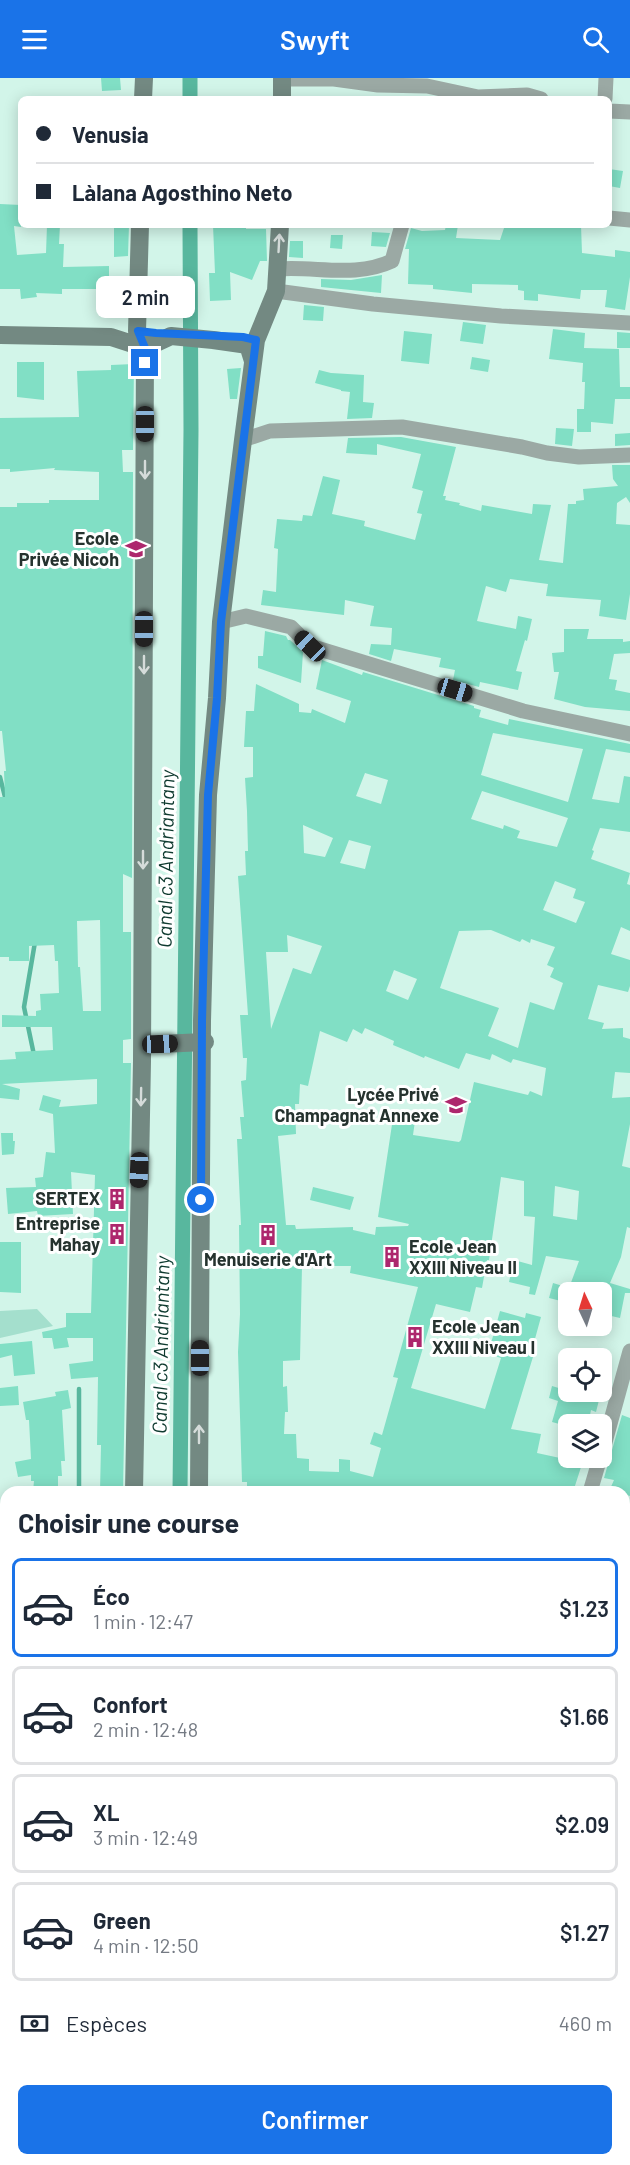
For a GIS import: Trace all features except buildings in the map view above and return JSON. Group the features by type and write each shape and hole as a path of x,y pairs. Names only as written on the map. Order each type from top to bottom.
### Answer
{"main road":[{"path":"143,96 144,78"},
{"path":"282,78 282,96"},
{"path":"134,1486 141,1061 145,348 138,331 140,228"},
{"path":"199,1486 202,1061 208,795 221,622 253,361 256,340 276,291 280,228"},
{"path":"0,327 138,331 164,335 256,340"},
{"path":"0,335 111,337 145,348"},
{"path":"145,348 164,335"},
{"path":"206,337 248,345 253,361"},
{"path":"141,1061 160,1044 205,1042 210,1044 202,1061"}],"street":[{"path":"282,78 334,79 378,85 427,86 473,96"},
{"path":"605,96 606,78"},
{"path":"502,96 530,96"},
{"path":"612,111 630,112"},
{"path":"612,218 630,220"},
{"path":"278,269 354,270 381,266 392,261 401,228"},
{"path":"276,291 373,304 478,314 630,323"},
{"path":"243,440 270,430 402,427 579,457 630,456"},
{"path":"221,622 246,616 291,627 310,646 321,650 524,711 630,734"},
{"path":"612,1417 630,1351"},
{"path":"592,1486 597,1468"}],"shaded area":[{"path":"37,1309 53,1326 0,1338 0,1311"}],"waterway":[{"name":"Canal c3 Andriantany","path":"190,78 190,96"},
{"name":"Canal c3 Andriantany","path":"180,1486 191,430 190,228"},
{"path":"0,777 6,801"},
{"path":"34,1055 24,1007 35,942"},
{"path":"79,1389 79,1486"}],"place":[{"name":"Ecole Privée Nicoh","path":"136,549"},
{"name":"Lycée Privé Champagnat Annexe","path":"456,1105"},
{"name":"SERTEX","path":"117,1199"},
{"name":"Entreprise Mahay","path":"117,1234"},
{"name":"Menuiserie d'Art","path":"268,1235"},
{"name":"Ecole Jean XXIII Niveau II","path":"392,1257"},
{"name":"Ecole Jean XXIII Niveau I","path":"415,1337"}],"route":[{"path":"145,363 145,348 138,331 243,337 256,340 221,622 208,795 202,1021 201,1200"}]}
